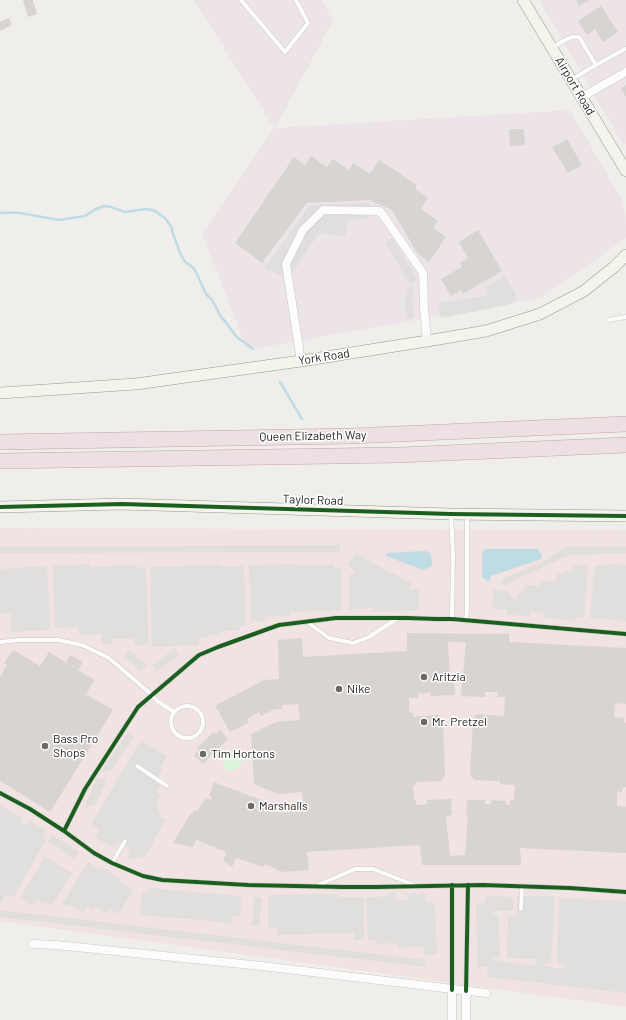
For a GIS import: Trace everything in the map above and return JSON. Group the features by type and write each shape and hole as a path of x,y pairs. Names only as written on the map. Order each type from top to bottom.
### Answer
{"highway":[{"path":"539,429 626,421"},
{"name":"Queen Elizabeth Way","path":"0,442 344,436 539,429 626,424"},
{"name":"Queen Elizabeth Way","path":"0,461 399,455 626,445"},
{"path":"521,450 626,451"}],"main road":[{"name":"Airport Road","path":"523,0 626,171"},
{"name":"York Road","path":"0,393 136,384 302,361 426,342 486,331 540,314 584,291 614,267 626,255"},
{"name":"Taylor Road","path":"0,507 122,504 451,514 626,516"}],"street":[{"path":"582,97 626,72"},
{"path":"302,361 286,264 302,230 323,210 380,211 423,273 426,342"},
{"path":"33,944 56,945 262,966 486,994"},
{"path":"452,990 452,1020"},
{"path":"466,991 466,1020"}],"lane":[{"path":"241,0 285,52 308,23 296,0"},
{"path":"552,48 568,38 574,36 579,37 596,65"},
{"path":"571,80 625,49"},
{"path":"608,320 626,317"},
{"path":"451,514 453,555 452,618"},
{"path":"466,620 467,514"},
{"path":"64,831 85,789 138,707 199,655 279,625 336,618 452,618 626,634"},
{"path":"307,622 329,638 353,643 369,637 398,618"},
{"path":"0,642 20,640 58,640 82,645 109,658 157,701 174,712"},
{"path":"192,706 200,712 202,716 203,721 201,730 194,737 184,738 179,736 172,728 171,717 174,712 182,707 192,706"},
{"path":"137,766 167,786"},
{"path":"0,793 30,809 94,853 112,863 143,876 162,880 314,887 452,885 522,886 626,892"},
{"path":"112,863 125,842"},
{"path":"314,887 355,869 373,869 416,886"},
{"path":"452,885 452,990"},
{"path":"466,991 468,885"},
{"path":"520,909 522,886"}],"shaded area":[{"path":"194,0 322,0 333,21 275,128 570,110 622,200 626,218 626,238 541,298 247,350 202,233 274,128"},
{"path":"539,0 626,0 626,145 620,139"},
{"path":"371,203 367,219 348,220 345,237 319,233 289,278 264,269 310,205"},
{"path":"392,238 417,279 410,284 385,243"},
{"path":"505,276 518,298 508,305 441,318 438,303 489,295 485,287"},
{"path":"407,286 414,287 412,302 414,318 407,320 405,304"},
{"path":"0,528 626,530 626,1007 0,921"},
{"path":"340,545 340,552 0,553 0,547"},
{"path":"568,546 626,546 626,553 569,555 503,586 500,580 540,563"},
{"path":"356,553 412,583 410,589 419,589 419,610 372,612 373,608 349,610 350,574 355,573 355,570 347,565"},
{"path":"90,564 90,567 137,565 138,568 146,567 149,645 135,645 134,638 112,639 112,644 102,645 101,634 79,635 78,627 55,628 53,566"},
{"path":"295,564 295,566 334,565 334,568 341,568 342,610 290,612 290,616 265,617 265,621 251,621 249,565"},
{"path":"608,564 626,565 626,621 590,618 595,565 608,566"},
{"path":"220,565 221,567 244,566 246,626 240,626 240,630 221,631 221,635 207,635 207,638 199,638 199,645 152,647 150,567"},
{"path":"573,565 588,566 584,618 576,617 576,621 545,618 545,613 530,612 529,616 507,615 507,610 492,609 493,590 510,591 510,597 517,598 517,593 523,593 524,585 539,586 540,581 556,582 557,574 565,574 565,570 573,571"},
{"path":"47,566 50,630 11,632 10,613 0,613 0,569"},
{"path":"175,648 180,655 157,671 153,665"},
{"path":"129,650 147,666 141,672 124,657"},
{"path":"132,733 133,737 113,769 99,774 127,734"},
{"path":"141,740 167,756 160,768 163,770 158,776 160,786 156,792 160,795 156,802 161,817 166,820 146,855 132,859 127,856 131,850 118,841 113,848 95,837 100,829 91,824"},
{"path":"105,777 106,781 96,804 84,808 96,780"},
{"path":"0,805 23,819 21,823 25,825 29,820 47,831 43,837 46,840 13,898 6,894 1,903 0,903"},
{"path":"53,835 79,852 74,859 48,842"},
{"path":"45,857 72,873 52,906 45,901 43,904 37,900 33,906 20,898"},
{"path":"88,862 100,869 102,867 121,879 119,882 133,890 119,914 110,909 107,914 96,907 93,910 87,906 83,912 70,905 68,907 62,904"},
{"path":"149,888 242,896 240,916 233,916 232,924 214,921 139,915 142,892 148,892"},
{"path":"389,892 395,892 396,901 408,900 407,894 425,893 426,903 435,903 437,954 424,955 423,946 398,948 397,943 375,944 375,940 368,940 366,898 388,896"},
{"path":"338,894 338,897 364,897 364,940 354,940 354,933 277,935 277,928 268,928 268,895"},
{"path":"485,896 513,897 514,911 495,911 492,913 493,915 499,915 500,957 493,958 494,960 532,966 536,964 536,959 507,958 508,916 517,915 517,896 555,896 551,963 545,963 544,965 560,969 564,968 565,965 557,964 559,898 626,901 626,993 487,977 488,966 477,967 476,903 485,903"},
{"path":"254,897 262,898 259,926 252,926"},
{"path":"0,910 426,960 426,967 0,917"}],"green space":[{"path":"234,751 243,756 244,759 238,768 227,771 223,765 228,753"}],"water":[{"path":"485,549 537,549 542,554 541,559 491,576 489,582 482,577 482,554"},
{"path":"425,551 431,553 432,566 423,570 386,556 388,553"}],"building":[{"path":"33,0 37,14 28,17 23,1"},
{"path":"576,0 589,0 579,6"},
{"path":"601,6 618,32 603,42 595,29 587,35 578,21"},
{"path":"9,18 12,25 0,31 0,22"},
{"path":"626,85 626,97 621,88"},
{"path":"509,129 524,129 525,145 510,146"},
{"path":"567,139 582,165 568,173 552,147"},
{"path":"311,156 327,167 333,159 349,170 353,163 370,174 379,160 417,185 415,189 428,198 421,209 438,221 433,228 446,237 429,262 417,253 392,210 369,200 307,203 262,263 235,243 294,157 305,165"},
{"path":"478,230 502,271 463,294 461,290 451,296 441,279 462,267 460,263 468,258 459,242"},
{"path":"407,633 509,634 509,642 626,648 626,704 615,703 614,717 625,718 624,722 626,723 626,787 623,787 622,792 617,791 617,806 626,807 626,853 520,848 521,865 422,865 420,845 307,852 309,870 283,872 265,864 263,867 236,858 232,867 223,861 226,852 196,840 193,847 173,843 191,813 192,814 194,811 197,811 206,798 211,800 212,797 209,796 214,782 269,803 267,807 281,813 304,808 302,792 278,794 254,784 251,734 276,722 300,720 298,704 282,705 282,709 275,709 261,716 259,712 247,719 249,722 230,732 215,706 264,680 279,679 278,640 302,638 303,657 407,651","holes":["448,642 466,642 461,696 485,697 485,692 498,692 497,697 505,697 504,716 477,714 473,718 470,775 475,780 500,781 500,784 515,785 514,800 510,800 510,805 506,805 506,801 492,800 491,804 485,804 485,800 467,800 466,815 468,815 465,855 450,856 446,816 452,815 451,799 427,800 427,804 416,805 413,785 416,785 415,782 441,781 445,775 443,719 439,715 413,717 413,713 409,712 409,698 418,698 418,694 431,692 431,696 455,695 454,680 450,681"]},
{"name":"Bass Pro Shops","path":"13,650 40,666 49,652 66,663 70,655 83,662 78,670 95,680 86,694 113,710 50,812 0,781 0,677 7,665 4,663"},
{"path":"220,730 228,739 203,764 194,755 199,750 197,748 214,732 216,734"}],"waterway":[{"path":"0,213 20,213 59,220 85,216 104,206 125,212 146,209 155,211 165,218 172,228 179,251 185,262 195,270 206,294 212,300 221,317 237,337 253,349"},
{"path":"280,382 302,419"}],"cycle path":[{"path":"0,507 122,504 451,514 626,516"},
{"path":"64,831 85,789 138,707 199,655 279,625 336,618 452,619 626,634"},
{"path":"0,793 30,809 94,853 112,863 143,876 162,880 248,885 342,887 483,885 570,888 626,892"},
{"path":"452,885 452,990"},
{"path":"466,991 468,885"}],"place":[{"name":"Aritzia","path":"424,677"},
{"name":"Nike","path":"339,689"},
{"name":"Mr. Pretzel","path":"424,722"},
{"name":"Bass Pro Shops","path":"45,746"},
{"name":"Tim Hortons","path":"203,754"},
{"name":"Marshalls","path":"251,806"}]}
